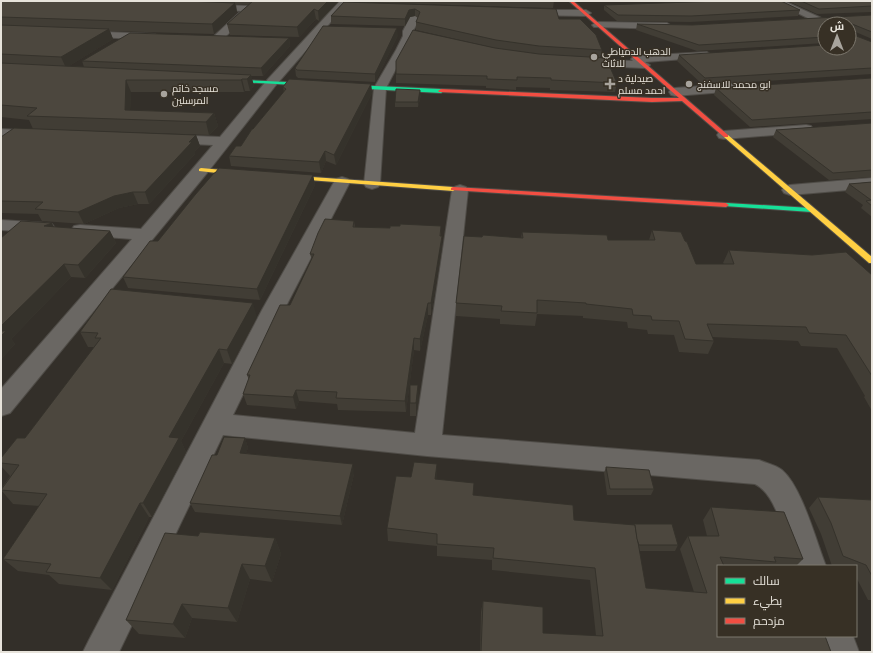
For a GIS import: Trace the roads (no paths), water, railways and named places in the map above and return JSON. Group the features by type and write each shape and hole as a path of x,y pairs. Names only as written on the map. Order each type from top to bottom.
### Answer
{"street":[{"path":"232,40 213,39 258,1"},
{"path":"777,1 817,20"},
{"path":"1,406 201,170 272,82 301,42 329,28 345,4"},
{"path":"575,4 593,6"},
{"path":"575,4 597,25 724,135 872,261"},
{"path":"197,7 249,9"},
{"path":"372,184 380,88 401,50 406,32 420,8"},
{"path":"520,12 586,13"},
{"path":"794,21 817,20"},
{"path":"597,25 680,26"},
{"path":"406,32 422,36"},
{"path":"69,34 161,37"},
{"path":"111,47 129,36"},
{"path":"568,61 640,62 715,54"},
{"path":"211,79 529,96 652,100 754,87"},
{"path":"724,135 817,128"},
{"path":"1,133 49,135"},
{"path":"152,139 224,141"},
{"path":"201,170 254,174"},
{"path":"276,176 460,190 811,210"},
{"path":"101,652 216,424 262,309 342,182"},
{"path":"790,190 872,184"},
{"path":"427,444 460,190"},
{"path":"1,225 146,235"},
{"path":"96,293 120,295"},
{"path":"216,424 427,444 759,472 772,478 779,487 810,565"},
{"path":"836,637 841,652"}],"place":[{"name":"الدهب الدمياطي للاثاث","path":"594,57"},
{"name":"صيدلية د احمد مسلم","path":"610,84"},
{"name":"ابو محمد للاسفنج","path":"689,84"},
{"name":"مسجد خاتم المرسلين","path":"164,94"}]}
